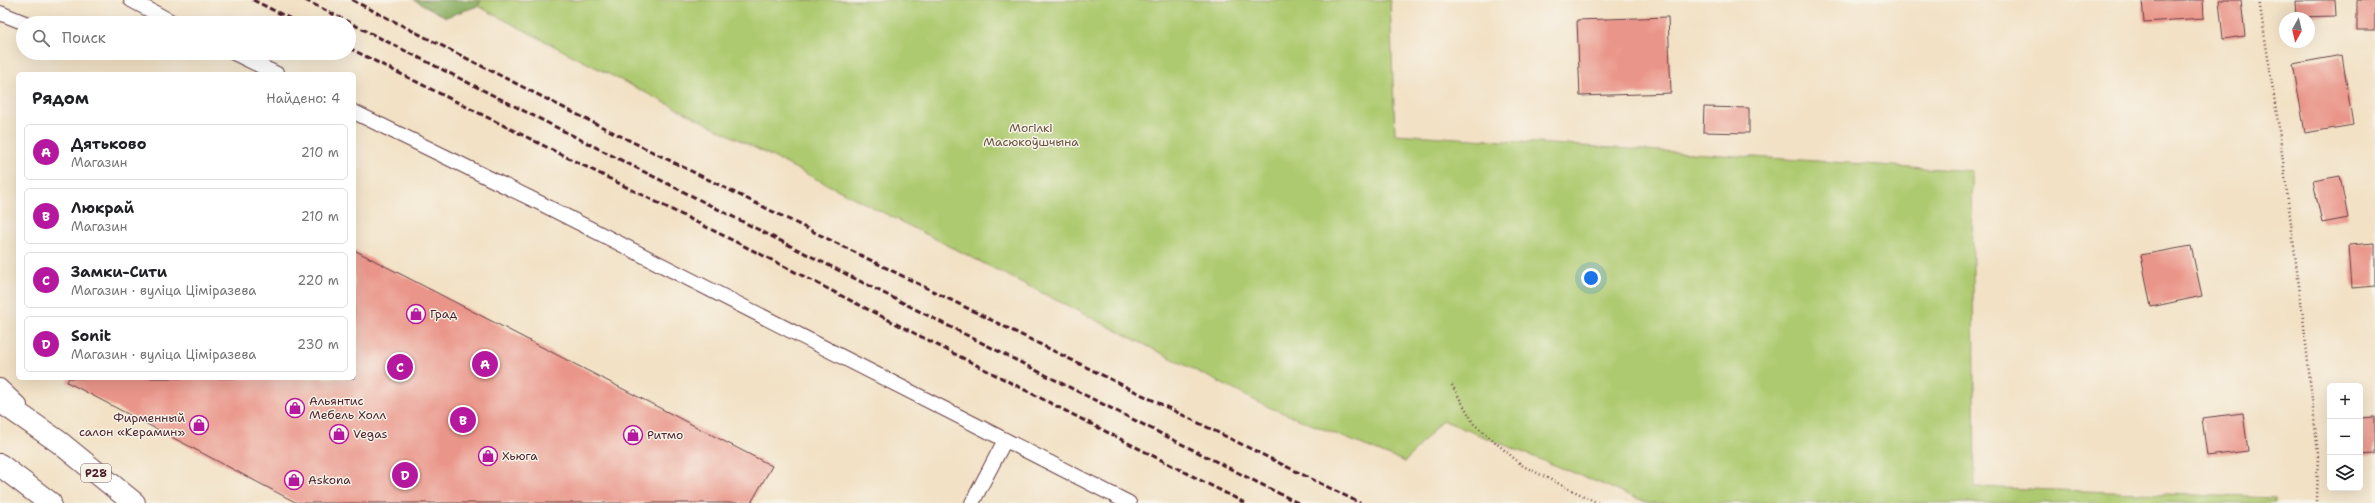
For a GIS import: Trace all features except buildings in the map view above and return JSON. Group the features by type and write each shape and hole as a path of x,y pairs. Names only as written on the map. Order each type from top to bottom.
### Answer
{"main road":[{"name":"Р28","path":"0,401 59,442 134,503"},
{"path":"0,465 50,503"}],"lane":[{"path":"131,0 161,16"},
{"path":"0,14 16,20"},
{"path":"248,60 273,72"},
{"path":"356,113 538,202 1129,503"},
{"path":"0,386 59,442"},
{"path":"972,503 1005,440"}],"path":[{"path":"2259,0 2278,122 2303,317 2318,454 2317,503"},
{"path":"1452,385 1474,424 1523,466 1598,503"}],"green space":[{"path":"414,0 481,0 478,6 446,17"},
{"name":"Могілкі Масюкоўшчына","path":"481,0 1390,0 1395,134 1972,171 1975,487 2275,498 2275,503 1649,503 1442,420 1405,462 1266,406 579,59 478,6"}],"railway":[{"path":"253,0 285,16"},
{"path":"305,0 337,16"},
{"path":"352,0 566,109 1360,503"},
{"path":"356,26 1298,503"},
{"path":"356,52 764,256 1245,503"}],"place":[{"name":"Град","path":"416,314"},
{"name":"Дятьково","path":"485,364"},
{"name":"Замки-Сити","path":"400,367"},
{"name":"Альянтис Мебель Холл","path":"295,408"},
{"name":"Люкрай","path":"463,420"},
{"name":"Фирменный салон «Керамин»","path":"199,425"},
{"name":"Vegas","path":"339,434"},
{"name":"Ритмо","path":"633,435"},
{"name":"Хьюга","path":"488,456"},
{"name":"Sonit","path":"405,475"},
{"name":"Askona","path":"294,480"}]}
